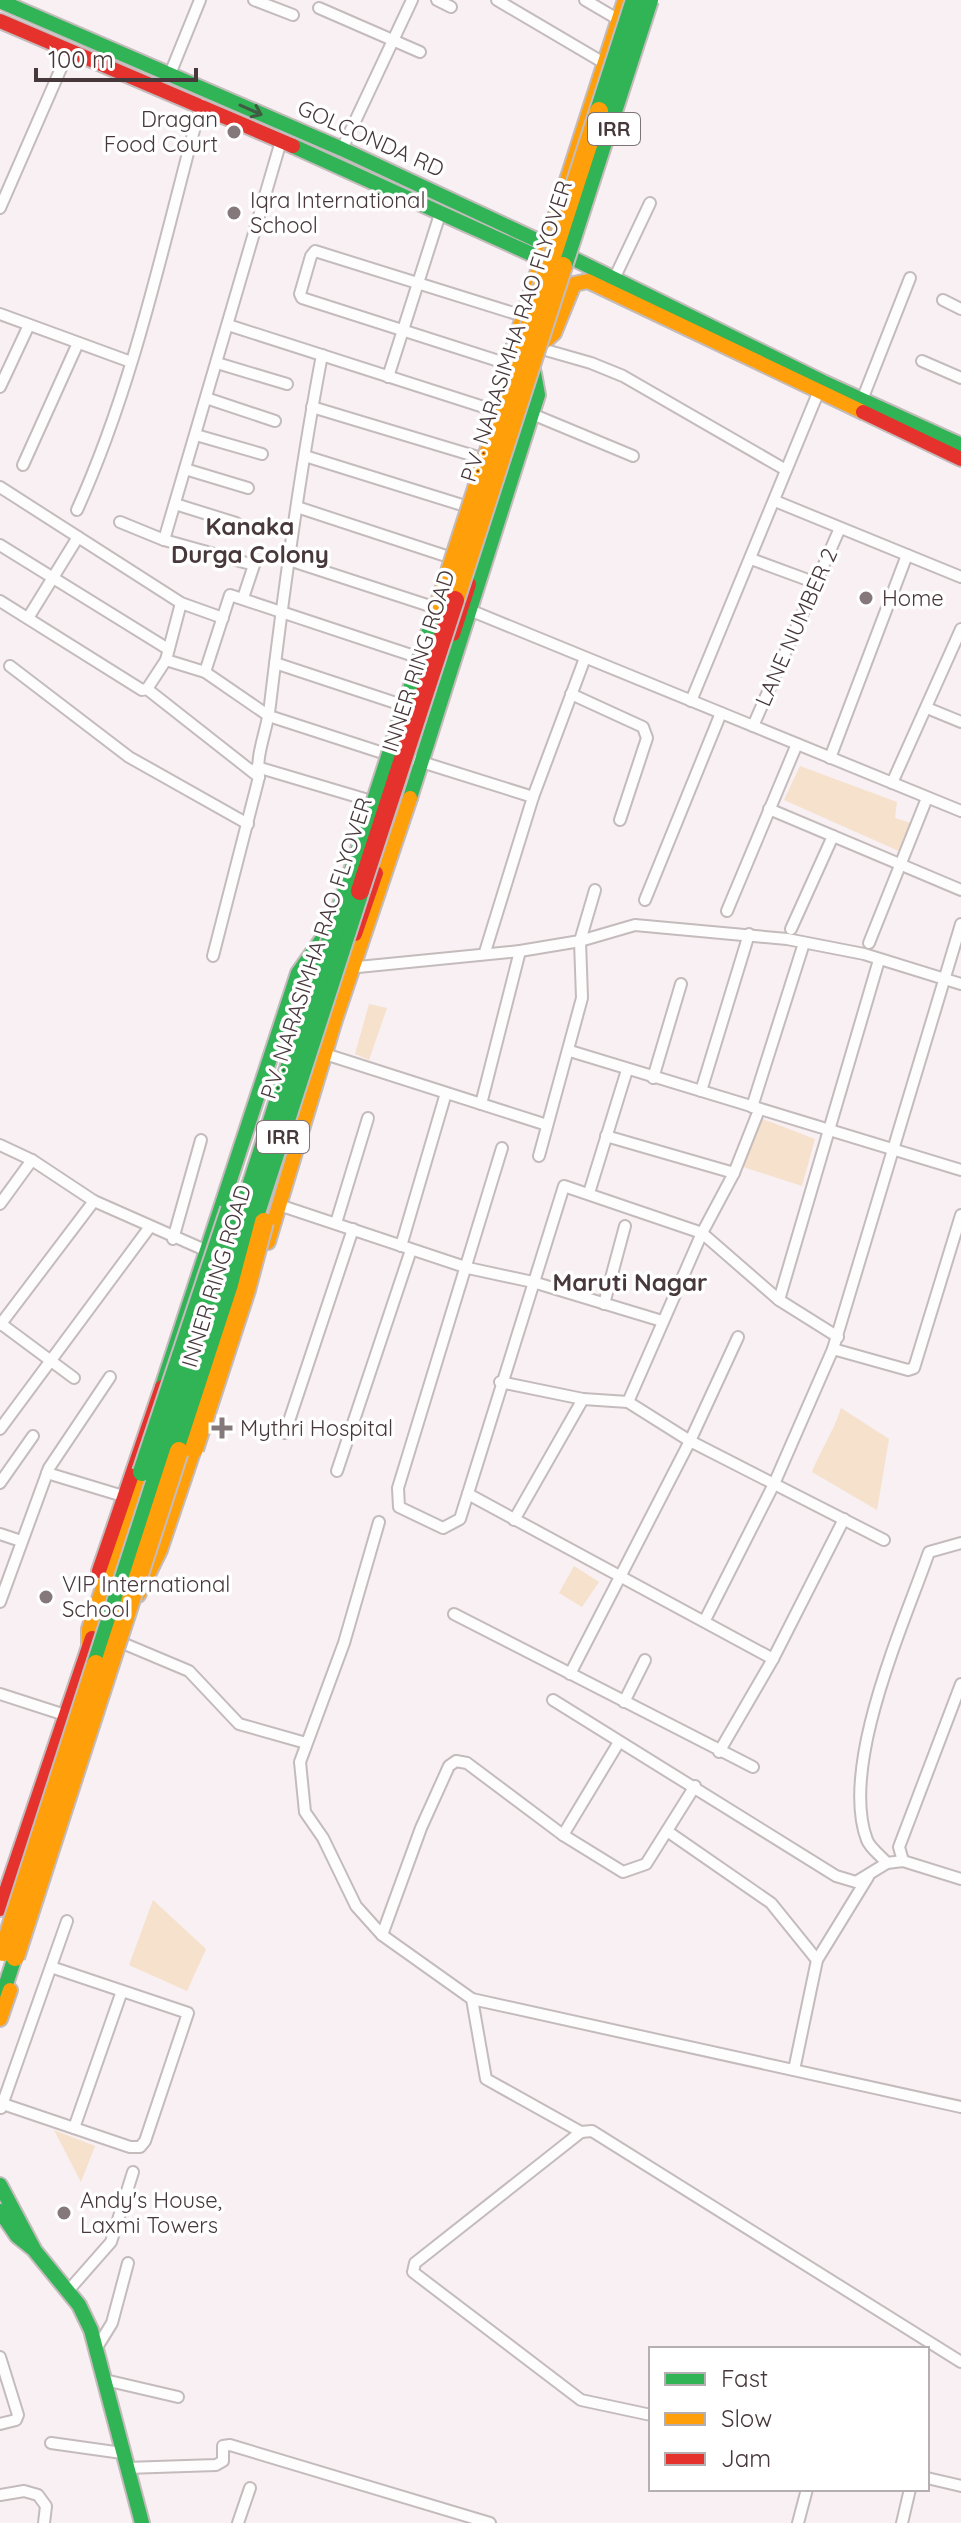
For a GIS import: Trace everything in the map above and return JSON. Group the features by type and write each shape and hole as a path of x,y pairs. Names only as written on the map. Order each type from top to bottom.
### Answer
{"main road":[{"name":"IRR","path":"580,141 625,0"},
{"name":"P.V. NARASIMHA RAO FLYOVER","path":"0,2002 635,0"},
{"name":"P.V. NARASIMHA RAO FLYOVER","path":"0,1960 310,1020 652,0"},
{"name":"INNER RING ROAD","path":"0,2019 70,1814 120,1642 215,1359 311,1049 348,968 404,782 417,761 466,609 534,373 652,0"},
{"name":"GOLCONDA RD","path":"0,1 342,149 543,251"},
{"name":"GOLCONDA RD","path":"0,21 201,104 441,211 543,251"},
{"path":"580,141 607,149"},
{"name":"INNER RING ROAD","path":"0,1909 87,1652 212,1254 330,928 368,800 580,141"},
{"path":"572,258 961,445"},
{"path":"543,346 554,333 574,284 588,281 961,459"},
{"path":"466,609 538,395 534,373"},
{"path":"215,1359 242,1324 325,1054 348,968 417,761"},
{"path":"377,774 404,782"},
{"path":"131,1609 160,1550 249,1280 310,1020"},
{"path":"87,1652 89,1629 206,1272 310,1020"},
{"path":"87,1652 83,1624 123,1496 212,1254"},
{"path":"0,2185 27,2230 35,2251"},
{"path":"1,2214 79,2305 105,2380 142,2523"}],"street":[{"path":"170,74 200,0"},
{"path":"254,0 293,15"},
{"path":"342,149 412,0"},
{"path":"437,0 451,7"},
{"path":"497,0 604,63"},
{"path":"585,0 619,20"},
{"path":"319,8 420,52"},
{"path":"0,208 69,50"},
{"path":"77,510 99,460 131,362 201,104"},
{"path":"164,540 281,141"},
{"path":"614,279 650,203"},
{"path":"388,377 441,211"},
{"path":"508,364 302,298 300,294 311,256 315,251 523,316"},
{"path":"862,400 910,278"},
{"path":"943,300 961,309"},
{"path":"0,314 131,362"},
{"path":"0,387 29,325"},
{"path":"228,325 493,410"},
{"path":"23,465 78,343"},
{"path":"543,346 623,376 786,470"},
{"path":"213,956 248,824 269,716 306,433 322,355"},
{"path":"922,361 961,378"},
{"path":"217,363 287,384"},
{"path":"691,701 818,393"},
{"path":"206,398 275,421"},
{"path":"312,407 478,457"},
{"path":"532,414 633,456"},
{"path":"196,435 262,454"},
{"path":"305,456 462,505"},
{"path":"185,469 248,488"},
{"path":"0,487 181,603 223,618"},
{"path":"775,501 961,577"},
{"path":"175,504 236,523"},
{"path":"297,507 446,556"},
{"path":"120,522 164,540 254,565 243,598"},
{"name":"LANE NUMBER 2","path":"753,726 840,528"},
{"path":"28,618 78,537"},
{"path":"0,545 167,654 205,672 269,716 383,753"},
{"path":"830,758 907,555"},
{"path":"751,559 808,580"},
{"path":"289,560 430,606"},
{"path":"205,672 230,595 414,656"},
{"path":"0,601 142,690 147,689 258,772 368,800"},
{"path":"147,689 167,654 181,603"},
{"path":"466,609 961,811"},
{"path":"892,783 958,644 961,629"},
{"path":"485,952 533,797 585,658"},
{"path":"275,663 399,704"},
{"path":"10,666 129,757 248,824"},
{"path":"571,694 643,727 647,738 620,820"},
{"path":"927,708 961,722"},
{"path":"645,900 721,713"},
{"path":"727,911 797,744"},
{"path":"417,761 533,797"},
{"path":"869,943 927,798"},
{"path":"769,809 961,890"},
{"path":"791,929 833,836"},
{"path":"539,1156 582,998 580,941 595,890"},
{"path":"705,1620 774,1484 838,1337 961,924"},
{"path":"348,968 485,952 520,951 580,941 635,925 749,934 804,943 864,954 961,984"},
{"path":"701,1091 749,934"},
{"path":"628,1402 702,1233 734,1173 804,943"},
{"path":"481,1104 520,951"},
{"path":"779,1300 879,960"},
{"path":"653,1078 681,984"},
{"path":"570,1051 961,1170"},
{"path":"325,1054 547,1125"},
{"path":"589,1193 627,1070"},
{"path":"337,1471 406,1248 446,1093"},
{"path":"336,1223 368,1118"},
{"path":"606,1136 734,1173"},
{"path":"173,1239 201,1140"},
{"path":"0,1145 32,1160 94,1201 212,1254"},
{"path":"502,1148 468,1268 398,1488 399,1507 443,1528 460,1519 500,1382 564,1186 702,1233 779,1300 838,1337"},
{"path":"0,1204 32,1160"},
{"path":"74,1378 0,1324 94,1201"},
{"path":"279,1205 468,1268 533,1282 662,1321"},
{"path":"833,1349 908,1370 914,1368 961,1215"},
{"path":"604,1304 625,1226"},
{"path":"0,1429 149,1228"},
{"path":"285,1433 353,1229"},
{"path":"570,1674 690,1441 738,1337"},
{"path":"0,1602 47,1473 71,1431 110,1377"},
{"path":"500,1382 583,1399 628,1402 690,1441 884,1540"},
{"path":"514,1520 583,1399"},
{"path":"0,1483 33,1436"},
{"path":"47,1473 123,1496"},
{"path":"468,1494 773,1659"},
{"path":"719,1752 773,1659 844,1519"},
{"path":"379,1522 344,1643 300,1762 305,1812 323,1838 356,1906 382,1935 472,1999 961,2107"},
{"path":"0,1534 21,1541"},
{"path":"887,1863 867,1842 861,1808 867,1726 929,1552 961,1543"},
{"path":"454,1614 753,1767"},
{"path":"120,1642 189,1671 239,1724 306,1743"},
{"path":"624,1702 645,1660"},
{"path":"903,1861 899,1847 961,1684"},
{"path":"0,1694 65,1715"},
{"path":"553,1700 836,1876 856,1882 887,1863 903,1861 961,1879"},
{"path":"563,1835 619,1742"},
{"path":"382,1935 421,1828 449,1766 456,1761 467,1763 563,1835 623,1872 646,1864 695,1786"},
{"path":"667,1831 771,1903 817,1960"},
{"path":"794,2070 817,1960 868,1877"},
{"path":"51,1967 188,2013 145,2141 135,2148 2,2107 67,1921"},
{"path":"74,2128 122,1991"},
{"path":"472,1999 486,2079 581,2132"},
{"path":"649,2415 581,2400 413,2272 415,2263 581,2132 592,2131 961,2362"},
{"path":"67,2292 111,2242 133,2172"},
{"path":"96,2349 112,2323 128,2263"},
{"path":"0,2357 18,2415 10,2423 0,2424"},
{"path":"105,2380 178,2397"},
{"path":"51,2443 124,2461 216,2465 223,2461 223,2446 230,2445 490,2523"},
{"path":"929,2478 961,2486"},
{"path":"238,2523 250,2488"},
{"path":"0,2495 24,2491 38,2495 46,2506 44,2523"},
{"path":"798,2523 806,2491"},
{"path":"902,2523 910,2491"}],"shaded area":[{"path":"800,766 897,802 895,818 914,824 901,852 784,800"},
{"path":"369,1004 387,1008 369,1060 355,1054"},
{"path":"760,1118 815,1139 802,1186 743,1167"},
{"path":"841,1408 889,1439 877,1510 812,1472"},
{"path":"574,1566 599,1582 582,1607 559,1593"},
{"path":"153,1900 206,1949 187,1991 129,1965"},
{"path":"54,2130 95,2146 81,2182"}],"traffic: fast":[{"path":"599,111 635,0"},
{"path":"563,266 649,0"},
{"path":"0,1 342,149 545,244"},
{"path":"293,146 540,258"},
{"path":"572,258 823,382 961,445"},
{"path":"410,798 538,395 534,373"},
{"path":"96,1664 438,609"},
{"path":"179,1451 360,891"},
{"path":"162,1387 298,973 330,928"},
{"path":"142,1472 230,1209"},
{"path":"0,2002 15,1957"},
{"path":"0,2185 35,2251 79,2305 91,2330 142,2523"},
{"path":"0,2211 17,2236 32,2248"}],"traffic: slow":[{"path":"498,395 625,0"},
{"path":"438,609 599,111"},
{"path":"455,600 563,266"},
{"path":"544,342 554,333 574,284 588,281 863,412"},
{"path":"268,1242 335,1020 410,798"},
{"path":"194,1449 246,1290 264,1222"},
{"path":"138,1595 160,1550 194,1449"},
{"path":"15,1957 179,1451"},
{"path":"89,1647 89,1629 142,1472"},
{"path":"3,1952 96,1664"},
{"path":"0,2019 10,1990"}],"traffic: jam":[{"path":"0,21 293,146"},
{"path":"863,412 961,459"},
{"path":"453,634 469,584"},
{"path":"360,891 455,600"},
{"path":"355,934 376,873"},
{"path":"99,1571 162,1387"},
{"path":"0,1909 92,1638"}],"place":[{"name":"Dragan Food Court","path":"234,132"},
{"name":"Iqra International School","path":"234,213"},
{"name":"Home","path":"866,598"},
{"name":"Mythri Hospital","path":"222,1428"},
{"name":"VIP International School","path":"46,1597"},
{"name":"Andy's House, Laxmi Towers","path":"64,2213"}],"district":[{"name":"Kanaka Durga Colony","path":"250,541"},
{"name":"Maruti Nagar","path":"630,1283"}]}
